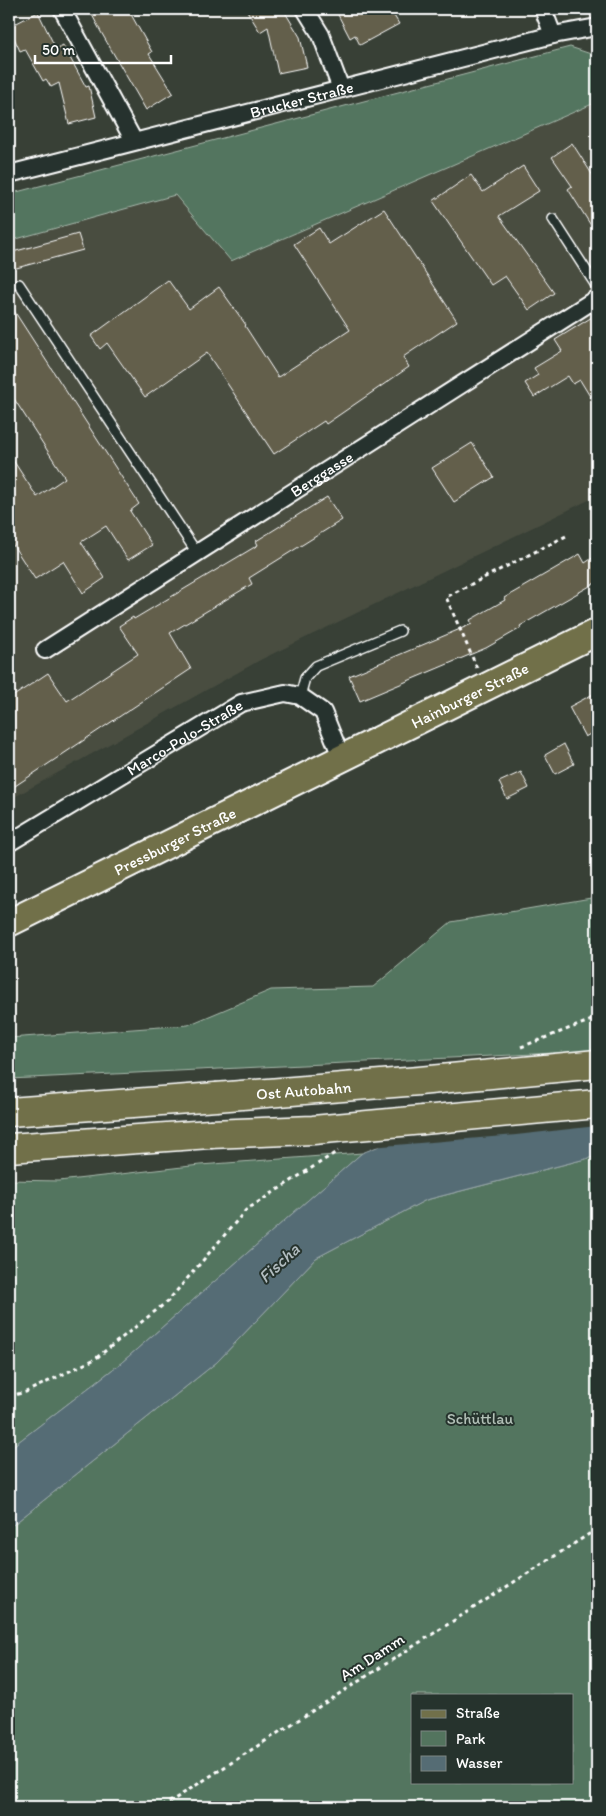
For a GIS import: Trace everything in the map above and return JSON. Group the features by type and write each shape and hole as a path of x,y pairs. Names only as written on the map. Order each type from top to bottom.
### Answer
{"highway":[{"name":"Ost Autobahn","path":"9,1112 216,1098 597,1064"},
{"path":"9,1148 210,1134 313,1130 597,1104"}],"main road":[{"name":"Hainburger Straße","path":"342,759 597,632"},
{"name":"Pressburger Straße","path":"9,923 342,759"}],"street":[{"path":"62,9 134,141"},
{"path":"305,9 322,34 341,89"},
{"path":"543,9 553,35"},
{"name":"Brucker Straße","path":"9,174 553,35 597,27"},
{"name":"Berggasse","path":"45,650 597,298"},
{"name":"Marco-Polo-Straße","path":"9,843 241,703 285,693 300,696"},
{"path":"300,696 323,712 342,759"}],"lane":[{"path":"553,219 597,287"},
{"path":"19,284 198,553"},
{"path":"300,696 305,678 316,666 400,631"}],"path":[{"path":"485,687 446,597 566,536"},
{"path":"515,1049 597,1018"},
{"path":"9,1396 26,1392 95,1359 168,1301 246,1210 346,1146"},
{"name":"Am Damm","path":"162,1807 597,1529"}],"shaded area":[{"path":"597,102 597,496 262,659 9,800 9,241 175,195 231,261"}],"green space":[{"path":"570,47 597,56 597,102 231,261 175,195 9,241 9,194"},
{"path":"597,897 597,1051 9,1079 9,1038 188,1025 271,990 373,987 451,922"},
{"path":"362,1153 121,1363 9,1449 9,1180 59,1181 200,1165"},
{"name":"Schüttlau","path":"597,1156 597,1807 9,1807 9,1528 217,1362 316,1258 426,1200"}],"water":[{"name":"Fischa","path":"597,1059 597,1156 426,1200 316,1258 217,1362 9,1528 9,1449 121,1363 362,1153"}],"pier":[{"path":"597,1057 597,1126 371,1147"}],"building":[{"path":"89,9 128,9 152,52 149,54 173,93 146,110"},
{"path":"246,9 283,9 300,37 307,67 278,73 268,27 260,32"},
{"path":"335,9 390,9 399,24 360,45 355,35 350,38"},
{"path":"38,12 56,49 63,45 86,87 89,86 96,117 69,124 59,83 51,87 46,79 43,81 25,49 20,51 9,27"},
{"path":"572,143 597,182 597,235 568,189 572,186 552,157"},
{"path":"523,166 539,191 499,216 554,293 529,310 505,276 491,285 433,201 471,175 483,192"},
{"path":"384,209 457,321 403,357 409,367 326,424 324,421 274,454 207,353 145,397 107,343 100,349 91,336 168,280 189,309 219,287 246,325 278,377 350,330 294,244 319,228 329,244"},
{"path":"78,234 83,250 9,270 9,253"},
{"path":"9,303 139,504 130,511 152,545 128,560 106,526 81,542 105,578 83,593 63,561 35,579 9,539 9,454 37,497 65,478 9,391"},
{"path":"597,314 597,408 580,380 573,384 568,376 534,397 525,383 538,375 534,368 562,351 555,340"},
{"path":"472,443 494,477 454,502 432,468"},
{"path":"327,497 342,520 249,578 252,584 170,633 191,669 9,790 9,699 48,673 67,701 138,654 119,626 133,617 134,619 258,545 256,541"},
{"path":"580,554 585,563 597,555 597,582 520,626 521,628 486,648 360,701 349,676 472,624 470,620"},
{"path":"597,692 597,730 585,737 569,707"},
{"path":"564,744 574,764 555,774 545,755"},
{"path":"521,772 529,788 507,799 499,782"}]}
